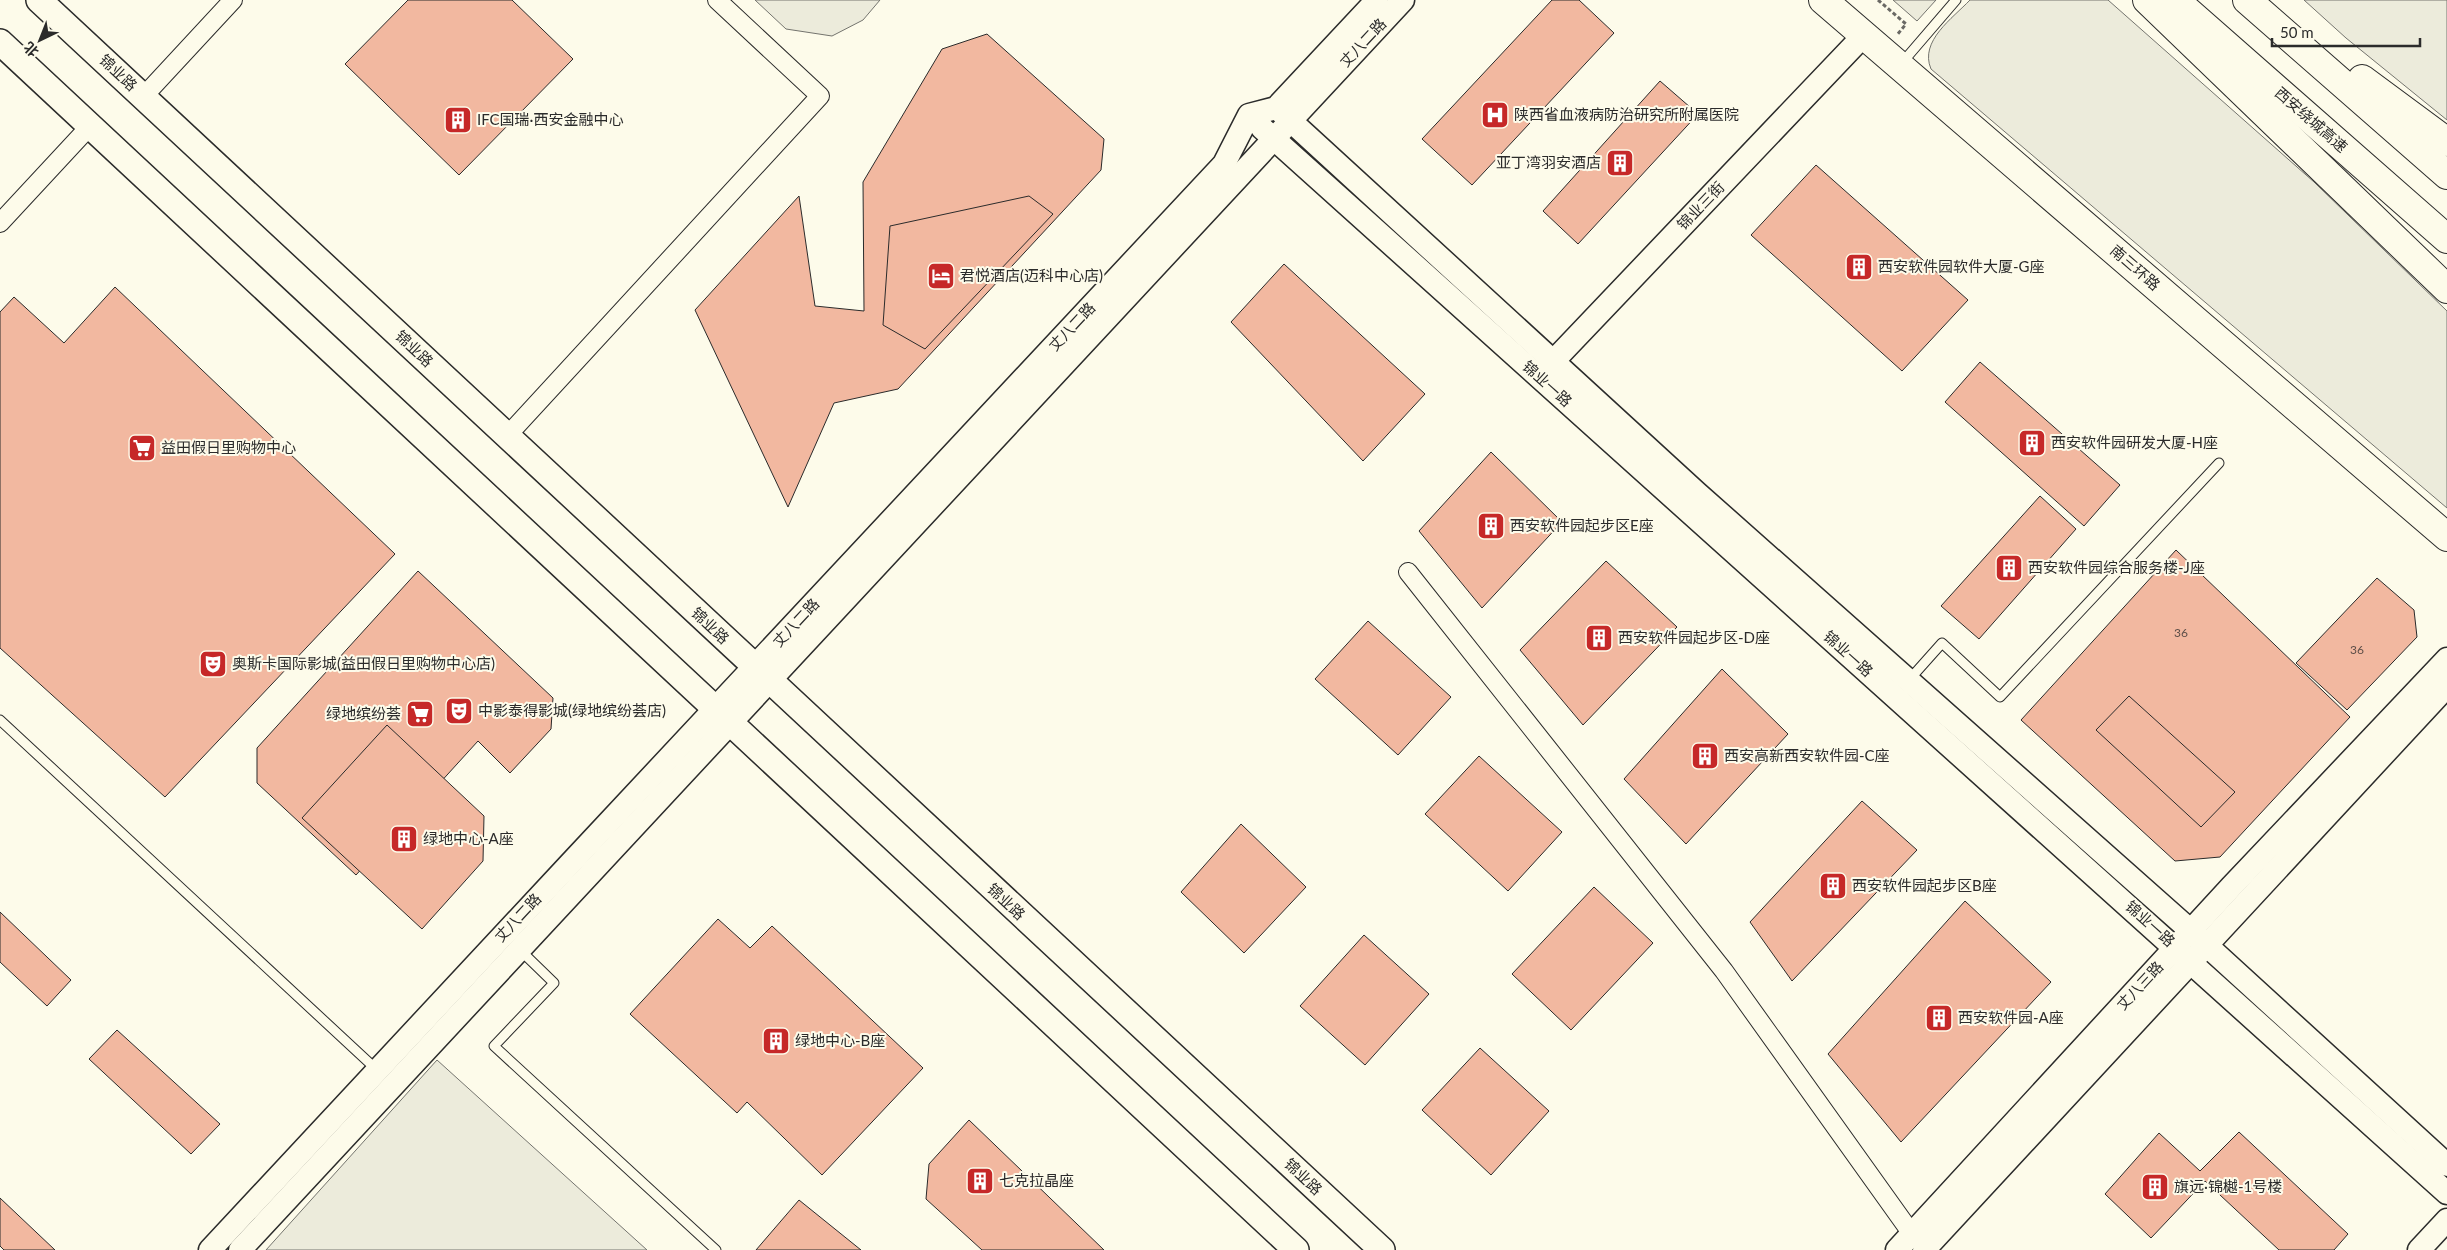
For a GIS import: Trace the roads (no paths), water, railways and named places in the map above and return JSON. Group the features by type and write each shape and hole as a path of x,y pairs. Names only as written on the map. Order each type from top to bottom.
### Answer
{"highway":[{"name":"南三环路","path":"1823,0 2447,537"},
{"path":"2147,0 2447,289"},
{"name":"西安绕城高速","path":"2175,0 2447,238"},
{"path":"2247,0 2447,175"},
{"path":"2257,0 2447,142"}],"main road":[{"name":"锦业路","path":"39,0 1382,1250"},
{"path":"0,42 1296,1250"}],"street":[{"path":"143,97 233,0"},
{"path":"507,436 820,96 716,0"},
{"name":"丈八二路","path":"210,1250 377,1070 722,716 1273,139 1283,114 1377,0"},
{"name":"丈八二路","path":"1283,114 1403,0"},
{"name":"锦业三街","path":"1546,368 1882,51"},
{"path":"1249,115 1283,114"},
{"name":"锦业一路","path":"1283,114 1546,368 2191,946 2447,1165"},
{"name":"丈八二路","path":"762,674 1224,164 1249,115"},
{"name":"锦业一路","path":"1249,115 1273,139 1697,493 1908,680 2191,946 2447,1193"},
{"path":"0,223 90,126"},
{"path":"1408,572 1724,971 1918,1242"},
{"name":"丈八三路","path":"1897,1250 1918,1242 2191,946 2447,659"},
{"name":"丈八三路","path":"2191,946 2447,686"},
{"name":"丈八二路","path":"240,1250 519,949 722,716"},
{"path":"2419,1250 2447,1220"}],"lane":[{"path":"1882,51 1956,0"},
{"path":"1908,680 1942,643 2000,697 2219,464"},
{"path":"0,720 377,1070"},
{"path":"519,949 554,983 494,1046 716,1250"}],"place":[{"name":"陕西省血液病防治研究所附属医院","path":"1495,115"},
{"name":"IFC国瑞·西安金融中心","path":"458,120"},
{"name":"亚丁湾羽安酒店","path":"1620,163"},
{"name":"西安软件园软件大厦-G座","path":"1859,267"},
{"name":"君悦酒店(迈科中心店)","path":"941,276"},
{"name":"西安软件园研发大厦-H座","path":"2032,443"},
{"name":"益田假日里购物中心","path":"142,448"},
{"name":"西安软件园起步区E座","path":"1491,526"},
{"name":"西安软件园综合服务楼-J座","path":"2009,568"},
{"name":"西安软件园起步区-D座","path":"1599,638"},
{"name":"奥斯卡国际影城(益田假日里购物中心店)","path":"213,664"},
{"name":"中影泰得影城(绿地缤纷荟店)","path":"459,711"},
{"name":"绿地缤纷荟","path":"420,714"},
{"name":"西安高新西安软件园-C座","path":"1705,756"},
{"name":"绿地中心-A座","path":"404,839"},
{"name":"西安软件园起步区B座","path":"1833,886"},
{"name":"西安软件园-A座","path":"1939,1018"},
{"name":"绿地中心-B座","path":"776,1041"},
{"name":"七克拉晶座","path":"980,1181"},
{"name":"旗远·锦樾-1号楼","path":"2155,1187"}]}
